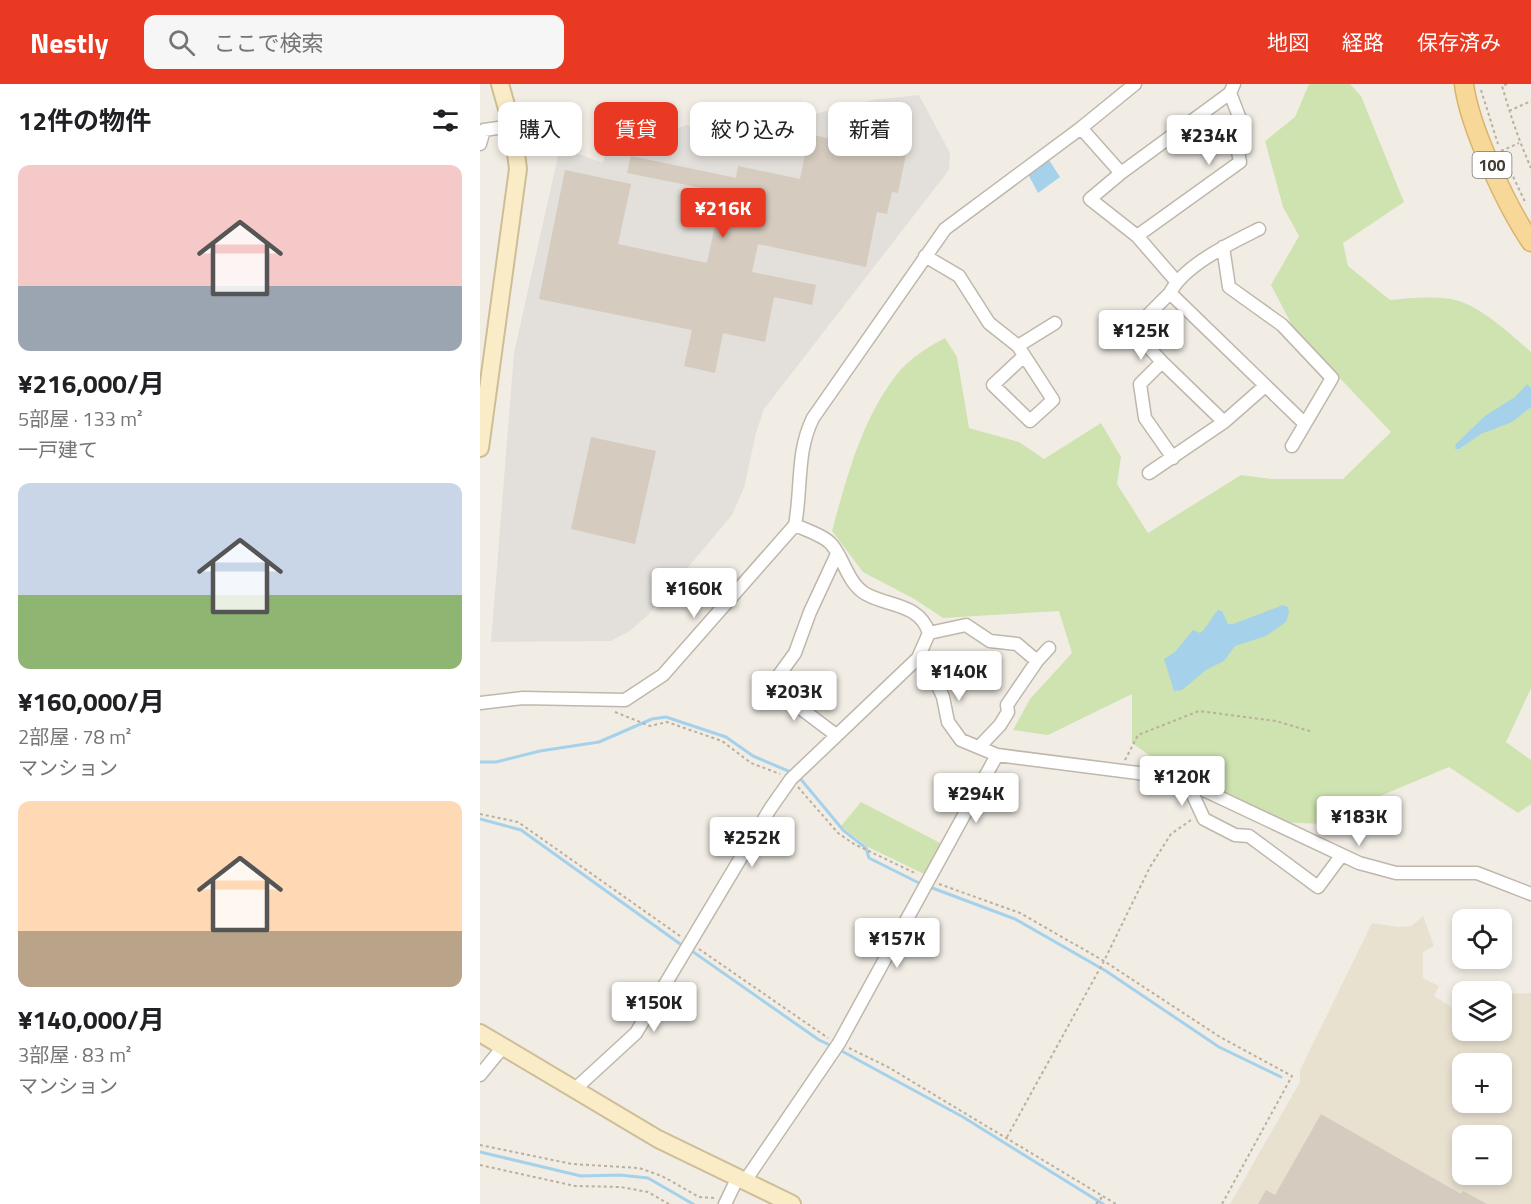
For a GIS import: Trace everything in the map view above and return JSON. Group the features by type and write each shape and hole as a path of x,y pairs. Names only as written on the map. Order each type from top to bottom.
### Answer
{"main road":[{"name":"100","path":"1464,84 1465,94 1482,144 1517,222 1531,242"}],"street":[{"path":"500,84 505,102"},
{"path":"480,703 523,698 625,700 663,675 795,525 800,496 799,464 805,434 813,418 945,229 1081,128 1135,84"},
{"path":"1137,236 1240,162 1236,141 1240,118 1232,88 1090,199 1137,236 1176,281"},
{"path":"480,144 484,130 498,128"},
{"path":"1081,128 1121,173"},
{"path":"480,448 518,169 516,156"},
{"path":"1224,422 1162,362 1133,330 1170,293 1176,281 1223,247 1259,229"},
{"path":"1223,247 1229,287 1282,325 1332,378 1292,446"},
{"path":"925,256 958,276 989,323 1021,351 1053,400 1030,421 993,386 1021,351 1054,323"},
{"path":"1170,293 1305,424"},
{"path":"1162,362 1140,384 1144,418 1173,458"},
{"path":"1149,473 1224,422 1264,386"},
{"path":"575,1089 636,1033 770,809 791,779 918,658 929,633 925,621 915,613 864,593 831,543 795,525"},
{"path":"836,735 771,686 795,653 810,612 837,554"},
{"path":"929,633 966,625 990,641 1017,644 1037,661"},
{"path":"980,746 1000,725 1008,712 1007,705 1037,661 1049,648"},
{"path":"918,658 931,670 943,697 948,722 961,740 997,754 1187,782 1285,826 1341,856 1396,873 1476,873 1531,894"},
{"path":"727,1200 839,1043 997,754"},
{"path":"1187,782 1204,819 1235,835 1249,836 1318,887 1341,856"},
{"path":"480,1033 658,1138 792,1204"},
{"path":"480,1075 503,1047"}],"path":[{"path":"1479,84 1501,151 1530,210"},
{"path":"1507,84 1502,86 1509,111 1519,143 1531,168"},
{"path":"1509,111 1531,101"},
{"path":"1501,151 1519,143"},
{"path":"606,709 650,726 667,722 722,741 751,763 791,779 838,833 854,844 929,880 1020,913 1104,961 1220,1037 1292,1076 1222,1204"},
{"path":"1120,771 1138,735 1199,711 1276,721 1313,732"},
{"path":"480,814 518,822 816,1031 888,1067 1116,1204"},
{"path":"1007,1137 1104,961 1150,867 1171,834 1190,821 1204,819"},
{"path":"480,1145 572,1164 639,1168 662,1176 699,1197 727,1200"},
{"path":"480,1165 575,1186 621,1187 648,1192 669,1204"},
{"path":"1096,1204 1103,1196"}],"shaded area":[{"path":"919,95 950,153 949,170 764,409 756,433 744,488 732,515 648,615 630,631 611,641 491,642 514,353 558,156 582,155 603,163 604,156 678,156 678,128 687,125 690,126 690,156 816,156 816,114 828,111 828,156 912,156 912,102 864,102"},
{"path":"1423,916 1434,946 1423,952 1423,978 1439,986 1434,996 1452,1007 1452,1041 1512,1041 1512,994 1531,993 1531,1204 1230,1204 1300,1082 1300,1070 1372,923 1398,927 1411,926"}],"green space":[{"path":"1309,84 1350,84 1361,96 1404,202 1343,243 1348,266 1390,300 1443,298 1468,305 1497,323 1531,352 1531,688 1506,742 1531,760 1531,804 1518,813 1449,767 1347,810 1324,824 1273,822 1187,782 1132,743 1132,694 1048,735 1013,730 1030,699 1072,653 1059,611 943,618 916,600 863,572 832,531 857,449 885,391 907,363 945,338 957,357 969,428 1019,442 1044,459 1101,423 1121,457 1117,484 1148,533 1241,475 1271,479 1343,479 1391,432 1295,331 1271,285 1299,236 1283,207 1265,141 1295,117"},
{"path":"861,802 942,844 927,873 922,873 868,847 841,826"}],"water":[{"path":"1049,160 1060,177 1038,193 1028,174"},
{"path":"1527,384 1531,388 1531,407 1512,422 1481,434 1459,449 1455,449 1456,444 1485,416 1515,397"},
{"path":"1283,605 1288,607 1289,612 1286,622 1266,636 1235,646 1224,661 1206,670 1182,690 1174,691 1164,659 1175,652 1193,630 1200,633 1203,631 1218,610 1222,611 1228,624 1233,624"}],"building":[{"path":"816,136 828,138 828,156 906,156 898,193 892,192 887,214 877,212 866,267 758,244 752,272 816,285 812,305 774,297 765,342 723,333 715,373 684,366 692,330 539,299 565,170 631,184 618,244 707,263 722,192 627,173 631,156 736,178 738,166 800,179 805,156 816,156"},
{"path":"591,437 656,451 635,544 571,529"},
{"path":"1321,1114 1461,1194 1463,1191 1487,1204 1258,1204 1266,1190 1275,1195"}],"waterway":[{"path":"480,762 496,762 540,751 599,742 652,719 666,717 726,737 753,756 793,773"},
{"path":"799,777 843,830 866,848 869,858 921,884"},
{"path":"480,819 521,830 683,946"},
{"path":"927,886 1015,919 1106,971 1219,1047 1281,1077"},
{"path":"689,949 819,1040 832,1046"},
{"path":"838,1049 963,1117 1103,1204"},
{"path":"480,1152 581,1176 620,1175 648,1178 693,1204"}]}
